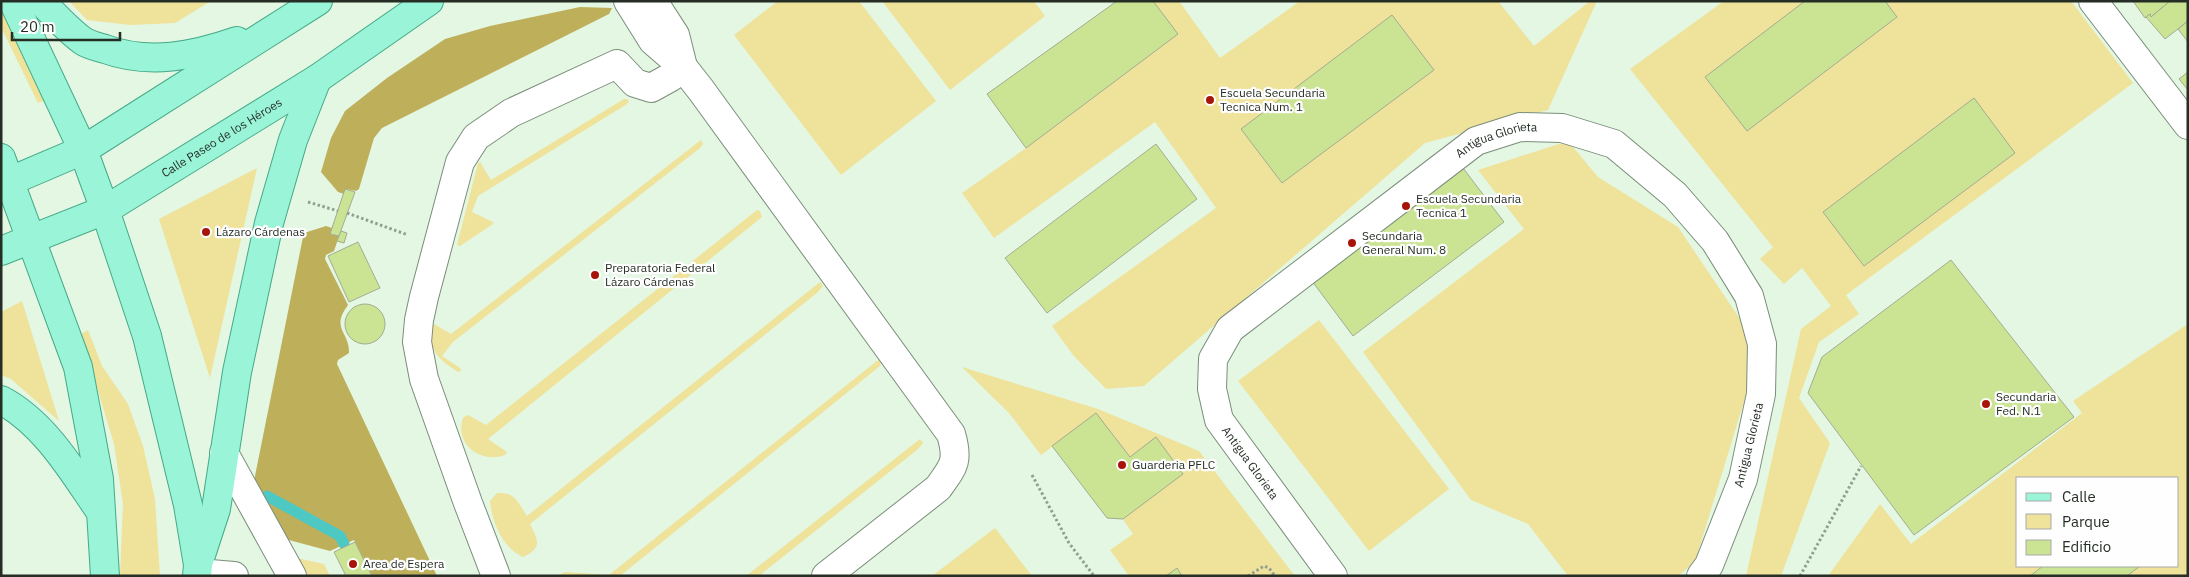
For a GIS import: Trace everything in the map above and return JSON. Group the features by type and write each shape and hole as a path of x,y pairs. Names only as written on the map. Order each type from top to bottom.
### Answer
{"main road":[{"path":"13,1 83,150 147,336 188,505 198,571"},
{"path":"41,1 57,18 85,42 120,54 162,58 207,51 277,28"},
{"path":"104,576 99,479 78,367 4,174 83,150 318,1"},
{"name":"Calle Paseo de los Héroes","path":"1,252 30,238 105,210 317,79 429,1"},
{"path":"198,571 216,509 237,372 269,223 293,140 317,79"},
{"path":"1,400 31,422 52,444 100,511"}],"street":[{"path":"628,1 653,41 684,68 951,434 957,452 950,470 938,488 826,576"},
{"path":"653,1 675,35 684,68"},
{"path":"2093,1 2188,125"},
{"path":"496,576 424,379 417,342 424,297 460,162 476,138 511,113 617,64 635,84 651,88 671,78 684,68"},
{"name":"Antigua Glorieta","path":"1333,576 1218,420 1212,389 1213,359 1230,329 1476,141 1520,127 1562,128 1614,144 1675,195 1715,241 1749,296 1762,344 1761,394 1742,479 1709,565 1701,576"},
{"path":"224,453 292,576"},
{"path":"198,571 234,576"}],"path":[{"path":"305,201 338,211"},
{"path":"347,214 410,236"},
{"path":"1800,576 1862,466"},
{"path":"1032,475 1069,543 1094,576"},
{"path":"1248,576 1264,566 1269,568 1275,576"}],"green space":[{"path":"69,1 211,1 175,23 130,25 87,20"},
{"path":"778,1 859,1 936,101 841,175 734,35"},
{"path":"882,1 1034,1 1045,16 950,90"},
{"path":"1117,1 1179,1 1220,58 1300,1 1498,1 1534,46 1590,1 1597,1 1548,110 1425,143 1144,386 1106,389 1073,355 1052,326 1216,208 1155,122 994,238 962,193 1026,148 987,94"},
{"path":"1724,1 2071,1 2133,83 1846,295 1859,314 1819,342 1799,398 1830,443 1781,576 1746,576 1801,329 1831,306 1802,268 1784,284 1760,259 1773,247 1630,69"},
{"path":"1,6 45,100 38,103 1,27"},
{"path":"624,99 629,101 627,104 478,196 472,212 493,222 493,224 460,246 457,245 478,163 480,162 491,180"},
{"path":"701,140 703,144 700,148 453,342 442,356 460,368 461,371 458,372 439,357 431,340 431,322 451,334"},
{"path":"1568,141 1598,177 1678,227 1742,322 1753,372 1695,562 1678,576 1568,576 1528,524 1471,500 1363,352 1524,229 1478,170"},
{"path":"257,168 210,378 159,219"},
{"path":"757,210 760,211 762,217 488,439 507,452 505,455 487,457 472,450 466,444 462,436 463,418 467,415 486,425"},
{"path":"820,282 823,286 818,292 530,524 537,539 534,550 523,557 504,541 496,526 491,509 490,501 497,493 512,496 527,516"},
{"path":"22,301 59,421 11,379 1,375 1,312"},
{"path":"1319,320 1449,489 1369,551 1238,381"},
{"path":"2188,324 2188,576 1828,576 1880,504 1911,544 2082,413 2073,401"},
{"path":"88,330 102,366 128,404 143,446 155,499 160,576 120,576 123,504 114,444 81,334"},
{"path":"878,360 881,362 880,366 620,576 557,576 565,572 609,575"},
{"path":"962,367 1098,409 1199,451 1295,576 1129,576 1110,550 1133,534 1123,519 1107,518 1053,446 1041,455 1009,413"},
{"path":"920,439 923,443 918,449 759,576 746,576"},
{"path":"995,528 1032,576 932,576"},
{"path":"292,557 324,564 330,576 302,576"}],"shaded area":[{"path":"580,7 612,8 609,14 382,128 374,138 359,189 356,191 346,189 344,194 338,192 321,172 331,138 345,111 387,78 445,39 490,26"},
{"path":"326,226 332,228 331,234 339,236 334,251 326,255 325,259 348,305 343,313 341,325 349,346 349,353 338,360 337,364 437,576 372,576 354,540 330,551 285,539 253,486 304,233"}],"building":[{"path":"1117,1 1153,1 1178,34 1026,148 987,94"},
{"path":"1805,1 1885,1 1897,17 1747,131 1705,77"},
{"path":"2133,1 2170,1 2151,17 2150,14 2145,18"},
{"path":"2170,1 2188,1 2188,21 2165,39 2146,17 2150,14 2151,17"},
{"path":"1392,15 1434,70 1282,183 1241,129"},
{"path":"2188,21 2188,42 2178,29"},
{"path":"2188,72 2188,90 2179,79"},
{"path":"1974,98 2015,153 1864,266 1823,212"},
{"path":"1156,144 1197,199 1047,313 1005,258"},
{"path":"1463,168 1504,222 1353,336 1312,281"},
{"path":"345,189 355,192 339,236 330,234"},
{"path":"341,231 347,233 344,243 337,241"},
{"path":"358,242 380,288 349,302 328,256"},
{"path":"1951,260 2074,417 1914,535 1808,393 1822,357"},
{"path":"369,304 376,307 382,313 385,324 384,332 376,341 369,344 361,344 354,341 346,332 345,320 348,313 357,305"},
{"name":"Guarderia PFLC","path":"1096,413 1130,457 1156,437 1183,474 1123,519 1107,518 1052,446"},
{"name":"Area de Espera","path":"355,542 372,576 346,576 334,552"},
{"path":"2042,567 2139,567 2127,576 2030,576"},
{"path":"1177,568 1182,576 1166,576"}],"waterway":[{"path":"267,496 340,536 344,544"}],"place":[{"name":"Escuela Secundaria Tecnica Num. 1","path":"1210,100"},
{"name":"Escuela Secundaria Tecnica 1","path":"1406,206"},
{"name":"Lázaro Cárdenas","path":"206,232"},
{"name":"Secundaria General Num. 8","path":"1352,243"},
{"name":"Preparatoria Federal Lázaro Cárdenas","path":"595,275"},
{"name":"Secundaria Fed. N.1","path":"1986,404"},
{"name":"Guarderia PFLC","path":"1122,465"},
{"name":"Area de Espera","path":"353,564"}]}
